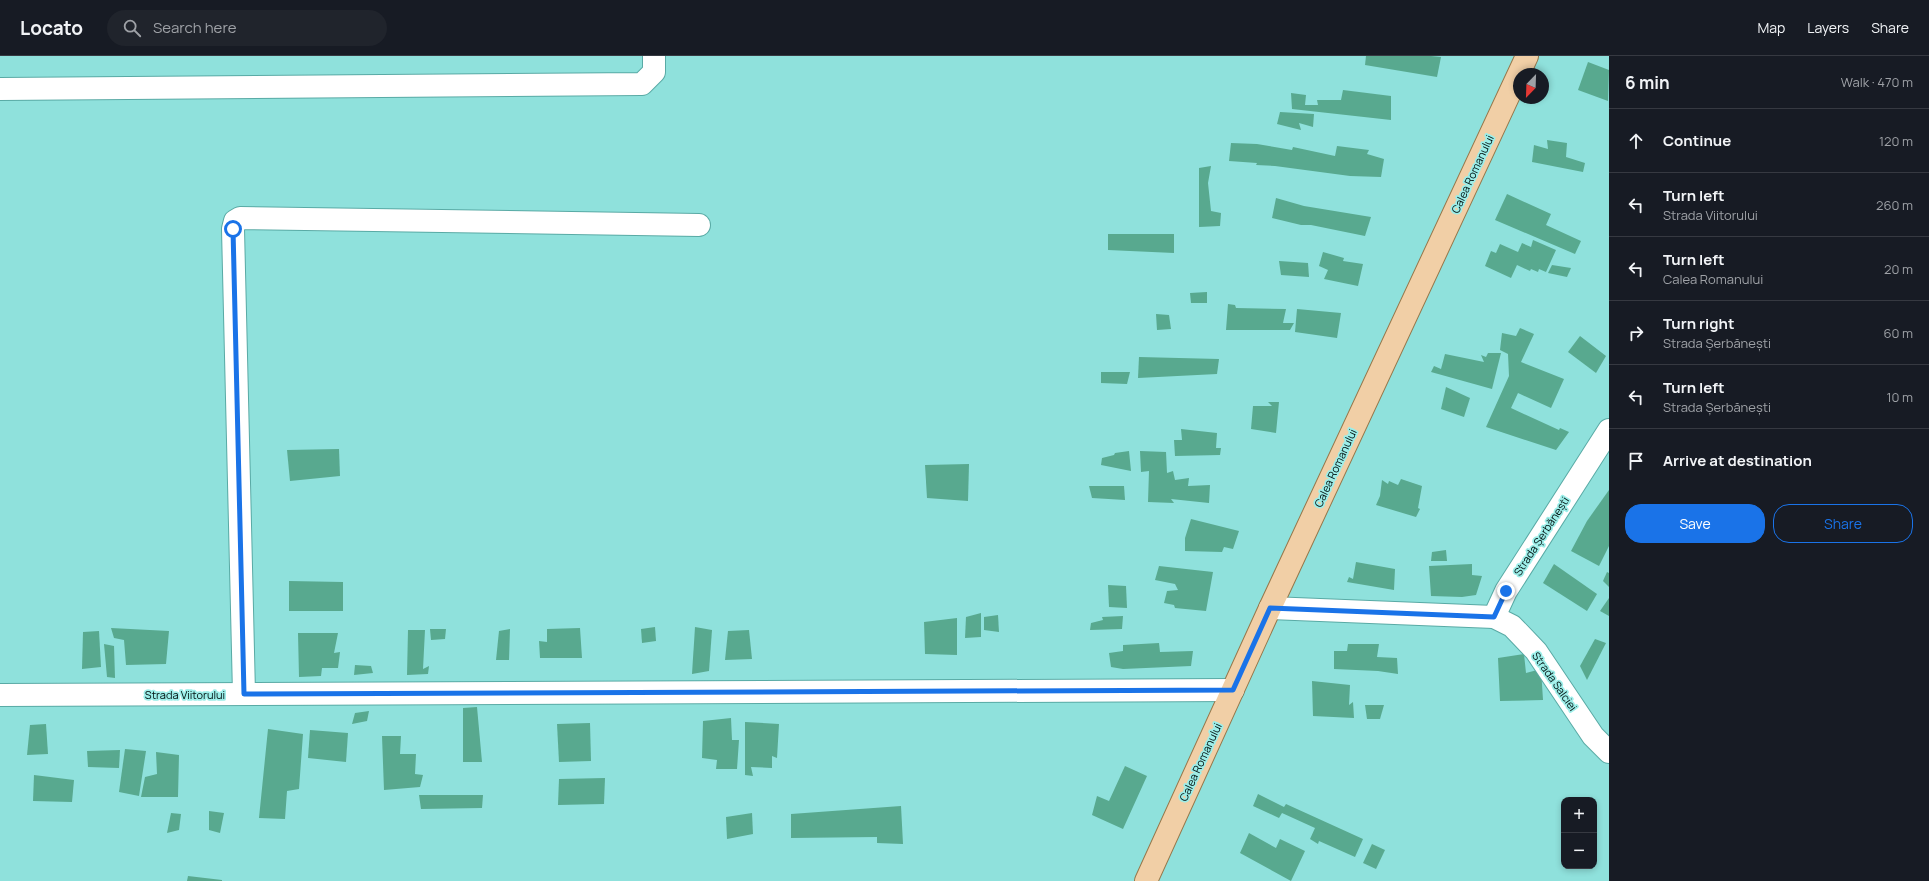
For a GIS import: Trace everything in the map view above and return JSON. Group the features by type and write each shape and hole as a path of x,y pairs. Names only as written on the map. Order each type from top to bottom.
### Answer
{"main road":[{"name":"Calea Romanului","path":"1146,881 1270,608 1527,56"}],"street":[{"path":"0,89 642,84 654,72 654,56"},
{"path":"244,694 233,229 235,221 240,218 699,225"},
{"name":"Strada Șerbănești","path":"1494,617 1506,591 1609,430"},
{"path":"1270,608 1494,617"},
{"name":"Strada Salciei","path":"1494,617 1512,626 1536,651 1593,736 1609,752"},
{"name":"Strada Viitorului","path":"0,695 1233,690"}],"building":[{"path":"1366,56 1441,57 1437,77 1365,65"},
{"path":"1588,62 1609,70 1608,101 1578,90"},
{"path":"1343,90 1391,96 1391,120 1292,109 1291,93 1306,95 1305,105 1318,105 1317,100 1341,100"},
{"path":"1280,112 1314,114 1313,127 1299,123 1301,130 1277,124"},
{"path":"1547,140 1567,143 1566,157 1585,163 1583,172 1532,162 1534,145 1548,149"},
{"path":"1231,143 1257,144 1292,150 1293,147 1335,156 1337,146 1369,150 1367,154 1384,159 1381,177 1350,176 1275,166 1256,165 1257,163 1229,161"},
{"path":"1211,166 1208,183 1211,211 1221,213 1220,226 1199,227 1199,168"},
{"path":"1507,194 1551,214 1546,225 1581,241 1575,254 1495,220"},
{"path":"1276,198 1304,206 1371,217 1365,236 1311,225 1301,225 1272,218"},
{"path":"1108,234 1174,234 1174,253 1108,250"},
{"path":"1533,240 1556,250 1546,272 1539,269 1538,272 1531,269 1530,271 1517,265 1511,278 1485,266 1491,251 1496,253 1500,244 1518,252 1522,243 1531,247"},
{"path":"1323,252 1344,258 1343,261 1363,264 1358,286 1324,279 1328,270 1319,266"},
{"path":"1279,261 1308,263 1309,277 1281,275"},
{"path":"1552,265 1571,268 1567,277 1548,273"},
{"path":"1207,292 1207,303 1191,303 1190,293"},
{"path":"1228,304 1235,305 1236,308 1286,309 1283,323 1294,323 1290,330 1226,330"},
{"path":"1297,309 1341,313 1337,338 1295,332"},
{"path":"1156,314 1169,315 1171,329 1157,330"},
{"path":"1520,328 1534,334 1521,362 1564,379 1551,408 1518,393 1511,408 1559,430 1560,428 1569,432 1556,450 1486,427 1509,376 1508,354 1500,350 1502,333 1516,336"},
{"path":"1580,336 1606,356 1596,373 1568,352"},
{"path":"1488,353 1501,353 1492,389 1431,372 1434,366 1441,369 1445,354 1484,362 1481,355 1486,357"},
{"path":"1139,357 1219,359 1217,374 1138,378"},
{"path":"1101,372 1130,372 1127,384 1101,383"},
{"path":"1446,387 1470,398 1464,417 1441,409"},
{"path":"1268,402 1279,402 1276,433 1251,429 1253,406 1272,406"},
{"path":"1181,429 1217,433 1216,448 1221,448 1220,455 1175,456 1174,440 1182,440"},
{"path":"339,449 340,476 290,481 287,450"},
{"path":"1129,451 1131,471 1101,465 1102,458 1114,455 1115,453"},
{"path":"1140,451 1166,452 1167,473 1173,471 1175,480 1189,478 1188,486 1210,485 1209,503 1171,499 1174,503 1148,502 1149,471 1141,472"},
{"path":"969,464 968,501 927,498 925,465"},
{"path":"1401,479 1422,486 1418,508 1420,509 1416,517 1376,505 1380,496 1382,480 1388,484 1389,481 1398,485"},
{"path":"1089,486 1124,486 1125,500 1092,498"},
{"path":"1609,490 1609,546 1599,566 1571,551 1587,521"},
{"path":"1191,519 1239,531 1233,549 1224,547 1222,552 1185,551 1185,538"},
{"path":"1446,550 1447,561 1431,561 1432,552"},
{"path":"1356,562 1395,569 1394,590 1347,582 1349,577 1353,579"},
{"path":"1472,564 1472,575 1482,576 1476,595 1462,597 1431,596 1429,566"},
{"path":"1554,564 1597,594 1587,611 1543,583"},
{"path":"1159,566 1213,572 1206,611 1175,608 1174,605 1164,603 1167,591 1178,590 1175,584 1155,580"},
{"path":"1607,572 1609,573 1609,587 1603,581"},
{"path":"289,581 343,582 343,611 289,611"},
{"path":"1108,585 1126,586 1127,608 1109,607"},
{"path":"1609,598 1609,616 1600,611"},
{"path":"981,613 981,637 965,638 966,617"},
{"path":"998,615 999,632 984,630 984,617"},
{"path":"1123,616 1122,629 1090,630 1091,623 1103,620 1102,617"},
{"path":"957,618 957,655 925,654 924,622"},
{"path":"655,627 656,641 642,643 641,629"},
{"path":"695,627 712,630 709,671 692,674"},
{"path":"111,628 169,631 166,664 126,665 124,640 114,638"},
{"path":"580,628 582,658 540,658 539,641 547,642 547,629"},
{"path":"430,629 446,629 445,639 431,640"},
{"path":"510,629 509,660 496,660 499,631"},
{"path":"408,630 425,630 423,669 429,666 428,674 407,675"},
{"path":"749,630 752,659 725,660 728,631"},
{"path":"99,631 101,667 82,669 83,632"},
{"path":"298,633 338,633 334,653 340,652 338,668 322,668 321,676 299,677"},
{"path":"1595,639 1606,643 1587,680 1580,666"},
{"path":"1159,643 1160,652 1193,651 1191,666 1123,669 1111,667 1109,653 1123,651 1123,645"},
{"path":"104,644 114,646 115,678 107,677"},
{"path":"1348,644 1379,644 1377,657 1397,658 1398,674 1378,671 1334,669 1334,651 1347,651"},
{"path":"1524,654 1526,673 1541,669 1543,700 1500,701 1498,658"},
{"path":"355,665 371,666 373,673 354,675"},
{"path":"1312,681 1350,685 1349,705 1353,702 1354,718 1313,716"},
{"path":"1365,705 1384,705 1380,719 1367,719"},
{"path":"477,707 482,762 463,762 463,708"},
{"path":"369,711 367,721 352,724 355,713"},
{"path":"731,718 732,740 739,740 737,769 716,769 717,760 702,758 703,721"},
{"path":"745,722 779,724 777,758 772,756 772,768 751,767 753,776 745,775"},
{"path":"590,723 591,761 559,762 557,724"},
{"path":"46,724 48,754 27,755 30,725"},
{"path":"268,729 303,734 299,789 287,791 285,819 259,818"},
{"path":"310,730 348,733 346,762 308,758"},
{"path":"382,736 401,736 400,754 416,754 415,774 423,775 420,787 384,790"},
{"path":"125,749 146,751 139,796 119,792"},
{"path":"120,750 119,768 88,767 87,751"},
{"path":"156,752 179,755 178,797 141,797 145,777 157,774"},
{"path":"1125,766 1147,776 1123,829 1092,815 1097,796 1109,801"},
{"path":"34,775 74,780 72,802 33,801"},
{"path":"605,778 604,804 558,805 559,779"},
{"path":"1258,794 1284,807 1286,804 1363,839 1355,857 1319,841 1318,844 1310,839 1315,828 1282,813 1279,818 1253,806"},
{"path":"419,795 483,795 482,808 421,809"},
{"path":"901,806 903,844 877,843 877,837 791,838 791,814"},
{"path":"209,811 224,813 220,833 209,830"},
{"path":"171,813 181,814 179,830 167,833"},
{"path":"752,813 753,834 727,839 726,817"},
{"path":"1249,833 1276,848 1280,839 1305,851 1291,881 1240,853"},
{"path":"1372,844 1385,850 1376,869 1363,863"},
{"path":"188,876 222,880 222,881 187,881"}],"route":[{"path":"233,229 244,694 1233,690 1270,608 1453,617 1494,617 1506,591"}]}
